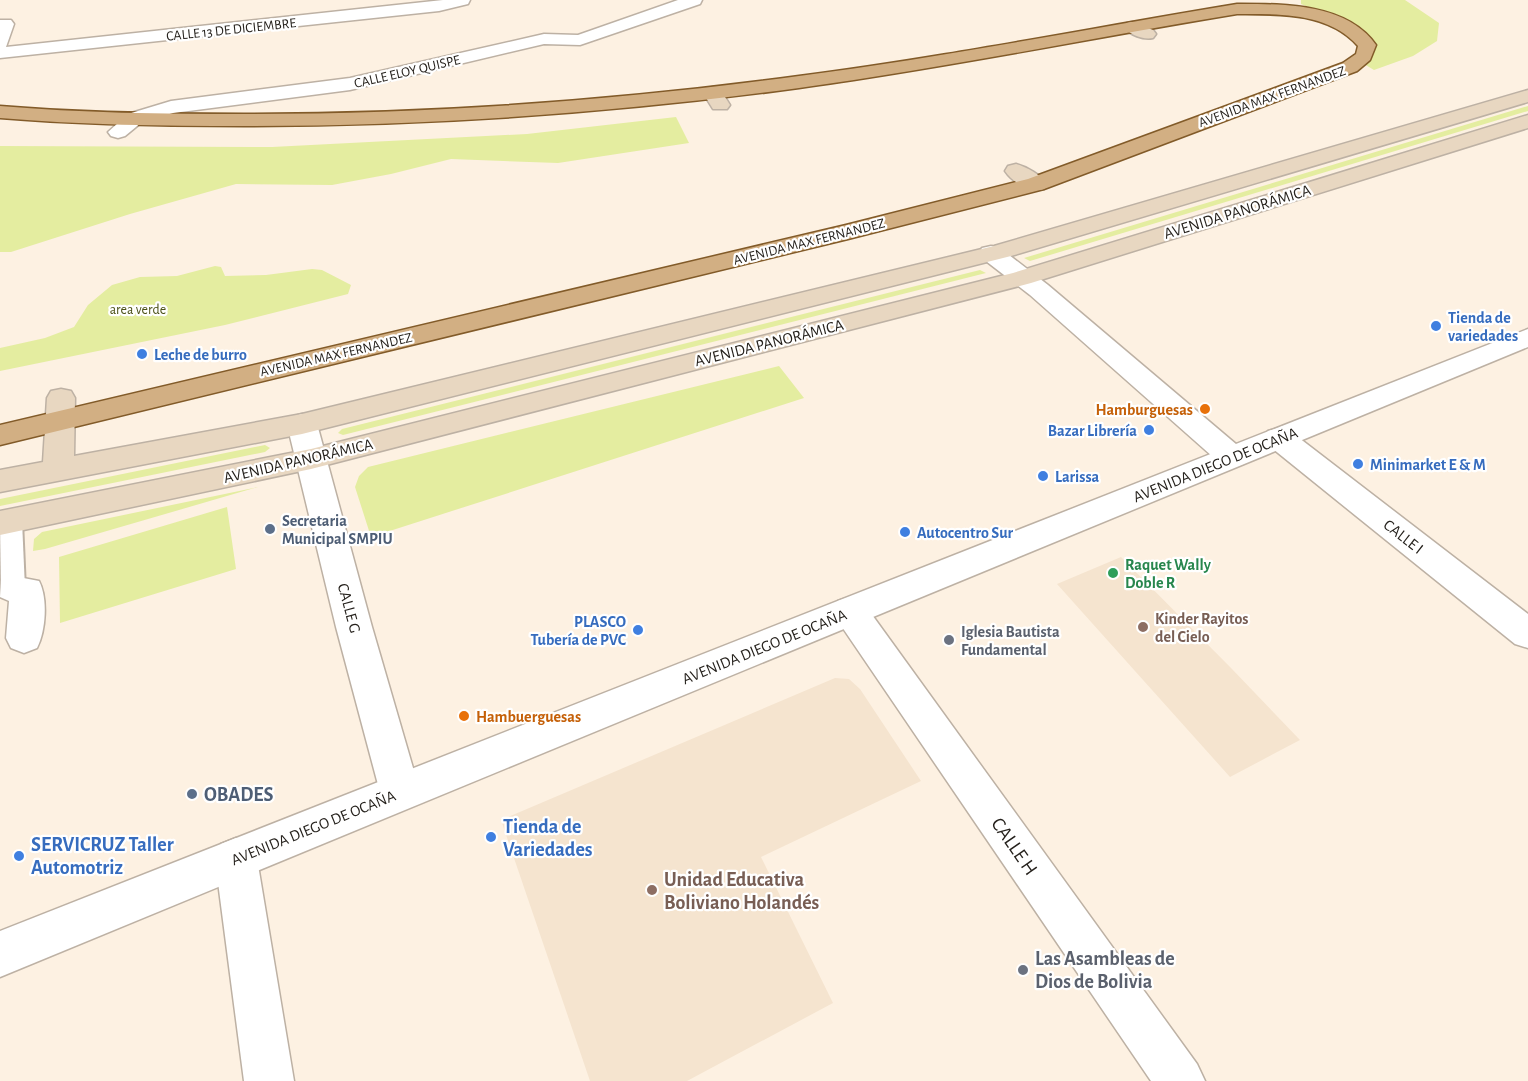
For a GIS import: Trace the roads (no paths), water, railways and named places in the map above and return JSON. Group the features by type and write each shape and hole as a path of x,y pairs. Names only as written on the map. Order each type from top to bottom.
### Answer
{"main road":[{"name":"AVENIDA MAX FERNANDEZ","path":"0,411 69,404 848,232 1036,184 1350,67 1364,56 1367,45 1356,33 1337,23 1286,10 1237,9 1140,31"},
{"name":"AVENIDA MAX FERNANDEZ","path":"0,125 125,126 384,118 717,99 803,82 1140,31 1219,21 1278,17 1321,27 1336,36 1340,42 1332,54 1304,67 1231,91 1065,155 980,182 518,290"},
{"name":"AVENIDA PANORÁMICA","path":"0,481 303,424 991,253 1528,96"},
{"name":"AVENIDA MAX FERNANDEZ","path":"0,112 125,126"},
{"name":"AVENIDA PANORÁMICA","path":"5,522 311,459 1022,278 1528,121"},
{"path":"1016,171 1036,184"},
{"name":"AVENIDA MAX FERNANDEZ","path":"0,435 69,404"},
{"path":"58,470 69,404"}],"street":[{"name":"CALLE 13 DE DICIEMBRE","path":"0,53 439,6 462,0"},
{"name":"CALLE ELOY QUISPE","path":"125,126 171,107 350,84 544,39 580,40 694,0"},
{"path":"0,43 5,24"},
{"path":"991,253 1232,457"},
{"name":"AVENIDA DIEGO DE OCAÑA","path":"0,954 1528,337"},
{"name":"CALLE G","path":"303,424 400,792"},
{"name":"CALLE I","path":"1279,438 1528,634"},
{"path":"13,589 27,590 24,638"},
{"name":"CALLE H","path":"850,611 1180,1081"},
{"path":"236,859 269,1081"}],"lane":[{"path":"5,522 13,589"}],"place":[{"name":"Tienda de variedades","path":"1436,326"},
{"name":"Leche de burro","path":"142,354"},
{"name":"Hamburguesas","path":"1205,409"},
{"name":"Bazar Librería","path":"1149,430"},
{"name":"Minimarket E & M","path":"1358,464"},
{"name":"Larissa","path":"1043,476"},
{"name":"Secretaria Municipal SMPIU","path":"270,529"},
{"name":"Autocentro Sur","path":"905,532"},
{"name":"Raquet Wally Doble R","path":"1113,573"},
{"name":"Kinder Rayitos del Cielo","path":"1143,627"},
{"name":"PLASCO Tubería de PVC","path":"638,630"},
{"name":"Iglesia Bautista Fundamental","path":"949,640"},
{"name":"Hambuerguesas","path":"464,716"},
{"name":"OBADES","path":"192,794"},
{"name":"Tienda de Variedades","path":"491,837"},
{"name":"SERVICRUZ Taller Automotriz","path":"19,856"},
{"name":"Unidad Educativa Boliviano Holandés","path":"652,890"},
{"name":"Las Asambleas de Dios de Bolivia","path":"1023,970"}],"park label":[{"name":"area verde","path":"138,309"}]}
